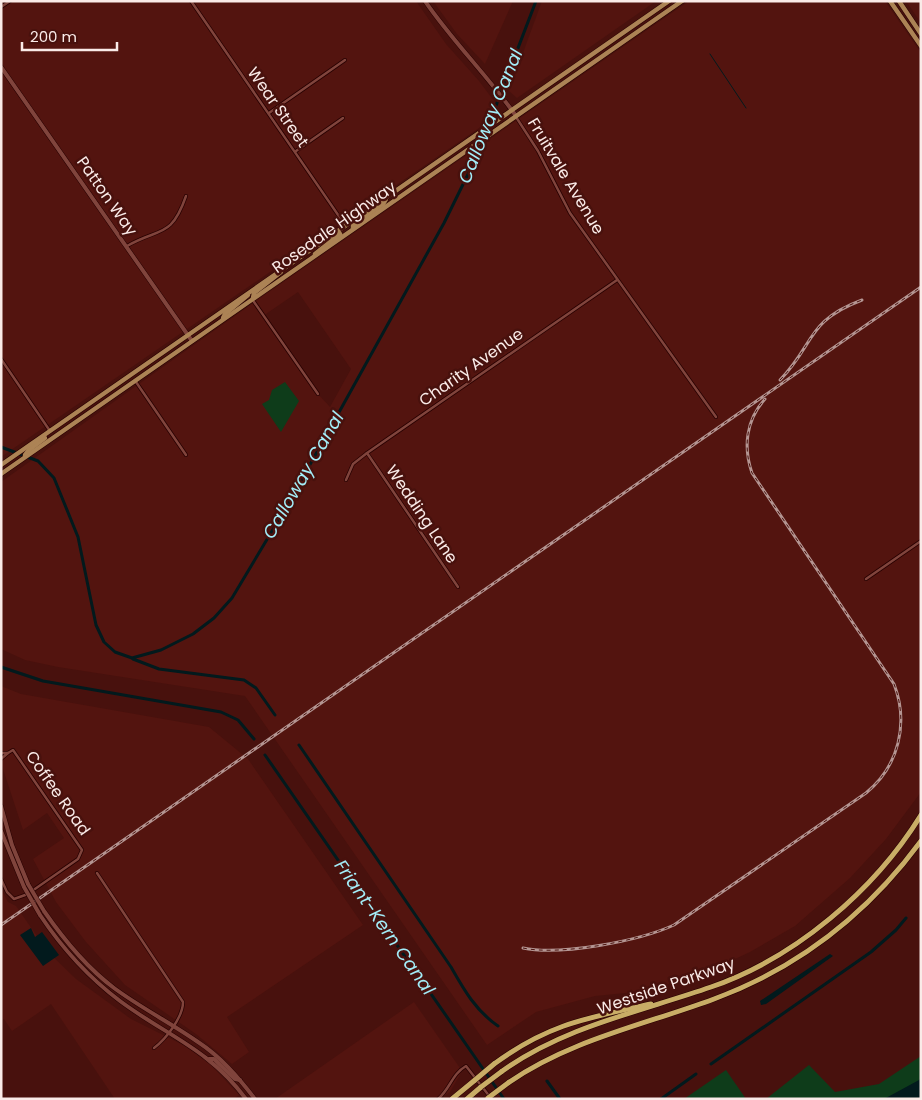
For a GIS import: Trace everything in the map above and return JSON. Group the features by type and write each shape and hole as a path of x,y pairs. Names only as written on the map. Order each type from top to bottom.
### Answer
{"highway":[{"name":"Westside Parkway","path":"467,1099 500,1072 559,1038 678,998 741,974 781,952 820,926 856,894 878,872 921,814"},
{"name":"Westside Parkway","path":"489,1098 538,1064 569,1048 713,1000 757,981 781,968 819,944 853,917 888,882 921,840"},
{"path":"452,1099 494,1064 524,1043 568,1023 678,998"}],"main road":[{"name":"Fruitvale Avenue","path":"425,1 453,40 496,89 516,116"},
{"name":"Rosedale Highway","path":"1,474 21,460 29,449 50,431 669,1"},
{"name":"Rosedale Highway","path":"1,465 14,456 54,437 682,1"},
{"path":"899,1 921,34"},
{"path":"891,3 896,2 907,18 913,22"},
{"path":"891,3 921,46"},
{"name":"Patton Way","path":"1,67 192,341"},
{"path":"353,229 353,225 384,204 387,198"},
{"path":"311,258 318,249 344,230 346,226"},
{"path":"252,299 254,293 278,276 283,269"},
{"path":"223,320 225,314 251,292"},
{"path":"54,437 59,428 80,414 84,408"},
{"path":"1,806 12,845 28,884 44,911 74,950 124,996 210,1050 240,1080 255,1099"},
{"path":"1,831 24,887 40,915 70,954 94,979 121,1002 209,1059 235,1084 246,1099"},
{"path":"209,1059 214,1059 235,1080 240,1080"}],"street":[{"path":"1,7 10,1"},
{"name":"Wear Street","path":"191,1 346,226"},
{"path":"269,113 345,60"},
{"name":"Fruitvale Avenue","path":"516,116 538,151 570,213 616,280 716,417"},
{"path":"296,151 343,118"},
{"path":"127,246 168,229 175,222 186,196"},
{"name":"Charity Avenue","path":"346,480 353,464 367,453 616,280"},
{"path":"252,299 318,394"},
{"path":"1,359 50,431"},
{"path":"135,380 186,455"},
{"name":"Wedding Lane","path":"367,453 458,588"},
{"path":"866,579 921,541"},
{"name":"Coffee Road","path":"1,759 13,750 79,845 82,854 78,859 22,898 11,897 1,879"},
{"name":"Coffee Road","path":"1,754 8,754"},
{"path":"97,873 180,996 182,1008 164,1040 154,1048"},
{"path":"438,1099 446,1092 457,1072 466,1066 489,1098"}],"shaded area":[{"path":"1,1 416,1 446,44 479,81 500,109 498,115 1,457"},
{"path":"433,1 513,1 485,64 457,34"},
{"path":"542,1 656,1 517,98 509,91"},
{"path":"689,1 885,1 921,53 921,792 886,839 850,878 795,926 750,952 705,973 645,991 595,996 536,1012 487,1045 245,696 58,667 25,660 1,649 1,482 253,303","holes":["298,292 351,369 330,407 318,394 263,316"]},
{"path":"906,1 921,1 921,23"},
{"path":"1,686 21,694 209,727 248,759 363,925 227,1017 249,1052 232,1064 196,1034 125,985 86,942 56,902 33,859 64,838 47,813 23,830 1,763"},
{"path":"1,889 8,902 16,906 48,952 76,979 131,1019 187,1047 212,1066 239,1095 234,1099 115,1099 51,1004 12,1031 4,1019 1,1021"},
{"path":"414,1002 462,1071 450,1092 439,1099 275,1099"}],"green space":[{"path":"285,382 299,401 281,432 262,404 269,400 272,390"},
{"path":"921,1056 921,1099 766,1099 809,1065 835,1092 879,1084"},
{"path":"726,1070 746,1099 684,1099"}],"water":[{"path":"31,928 35,937 42,932 59,955 43,966 20,935"},
{"path":"830,954 833,956 766,1004 761,1005 760,1001"},
{"path":"921,1078 921,1099 884,1099 919,1080"}],"waterway":[{"name":"Calloway Canal","path":"1,447 38,461 54,478 78,537 96,625 104,642 115,652 132,658 161,650 193,634 214,618 232,598 287,506 444,223 476,158 536,1"},
{"path":"710,54 746,108"},
{"path":"133,659 159,669 244,680 256,688 275,715"},
{"name":"Friant-Kern Canal","path":"1,667 43,681 221,712 238,720 254,739"},
{"path":"299,745 451,967 471,1000 483,1014 498,1026"},
{"name":"Friant-Kern Canal","path":"265,755 504,1099"},
{"path":"711,1064 871,952 896,930 906,918"},
{"path":"661,1099 696,1074"},
{"path":"547,1081 560,1099"}],"railway":[{"path":"1,925 921,287"},
{"path":"780,380 800,355 813,334 830,316 862,300"},
{"path":"523,948 557,950 599,945 641,936 674,925 866,793 877,782 893,757 898,743 901,714 894,684 752,473 747,444 748,434 754,416 765,399"}]}
